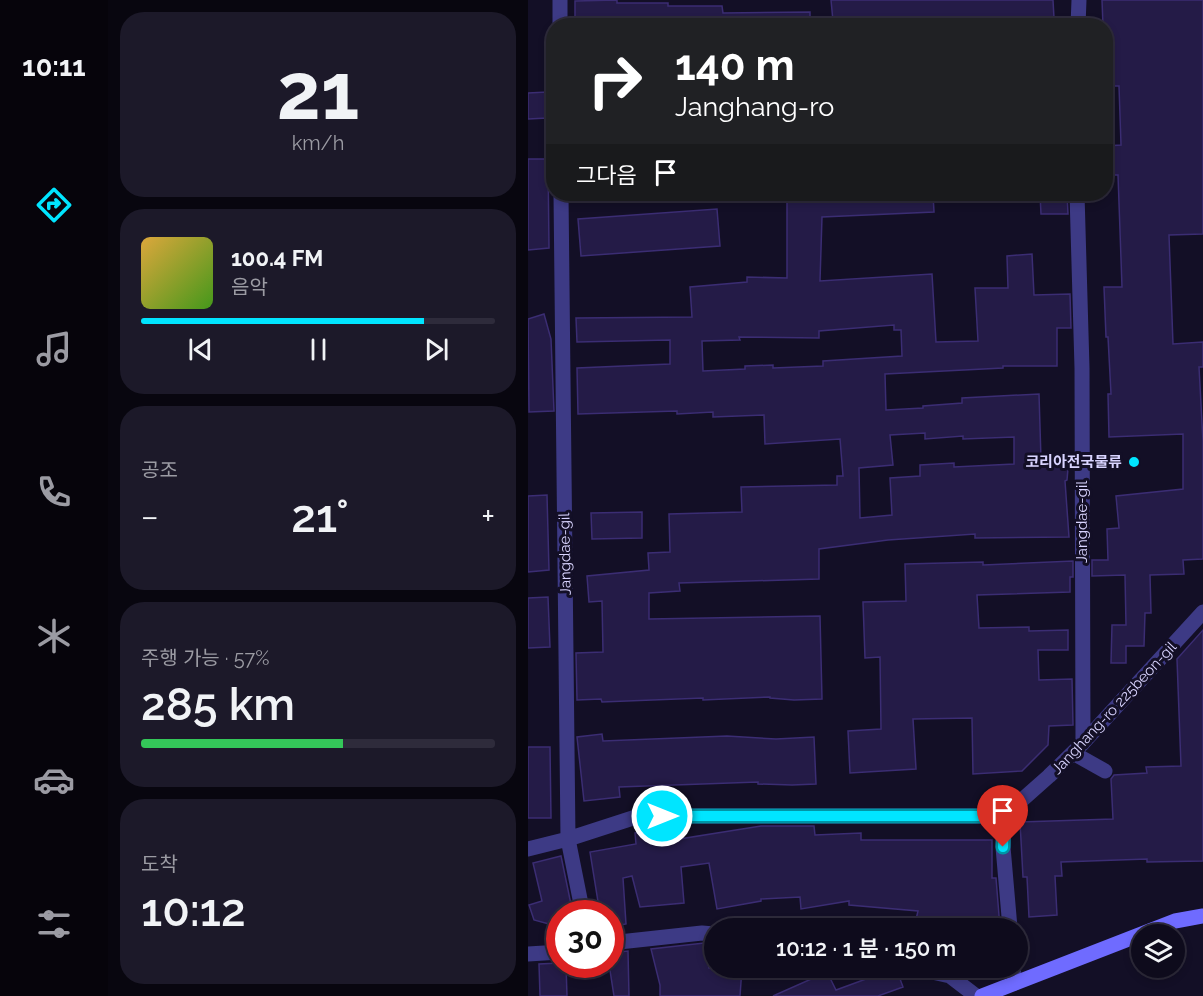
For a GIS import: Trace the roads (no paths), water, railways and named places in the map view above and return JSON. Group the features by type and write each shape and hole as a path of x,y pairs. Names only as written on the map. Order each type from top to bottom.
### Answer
{"main road":[{"path":"1028,970 1175,921 1203,916"},
{"path":"982,996 1009,978"}],"street":[{"path":"560,0 560,18"},
{"path":"1078,18 1079,0"},
{"name":"Jangdae-gil","path":"561,201 568,839 580,900"},
{"name":"Jangdae-gil","path":"1077,201 1082,368 1078,748"},
{"name":"Janghang-ro 225beon-gil","path":"1004,816 1078,748 1203,612"},
{"path":"1078,748 1105,771"},
{"path":"528,849 568,839 639,816 1004,816 1003,847 1009,918"},
{"path":"624,941 704,933"},
{"path":"528,954 546,952"},
{"path":"954,978 976,996"}],"place":[{"name":"코리아전국물류","path":"1134,462"}]}
